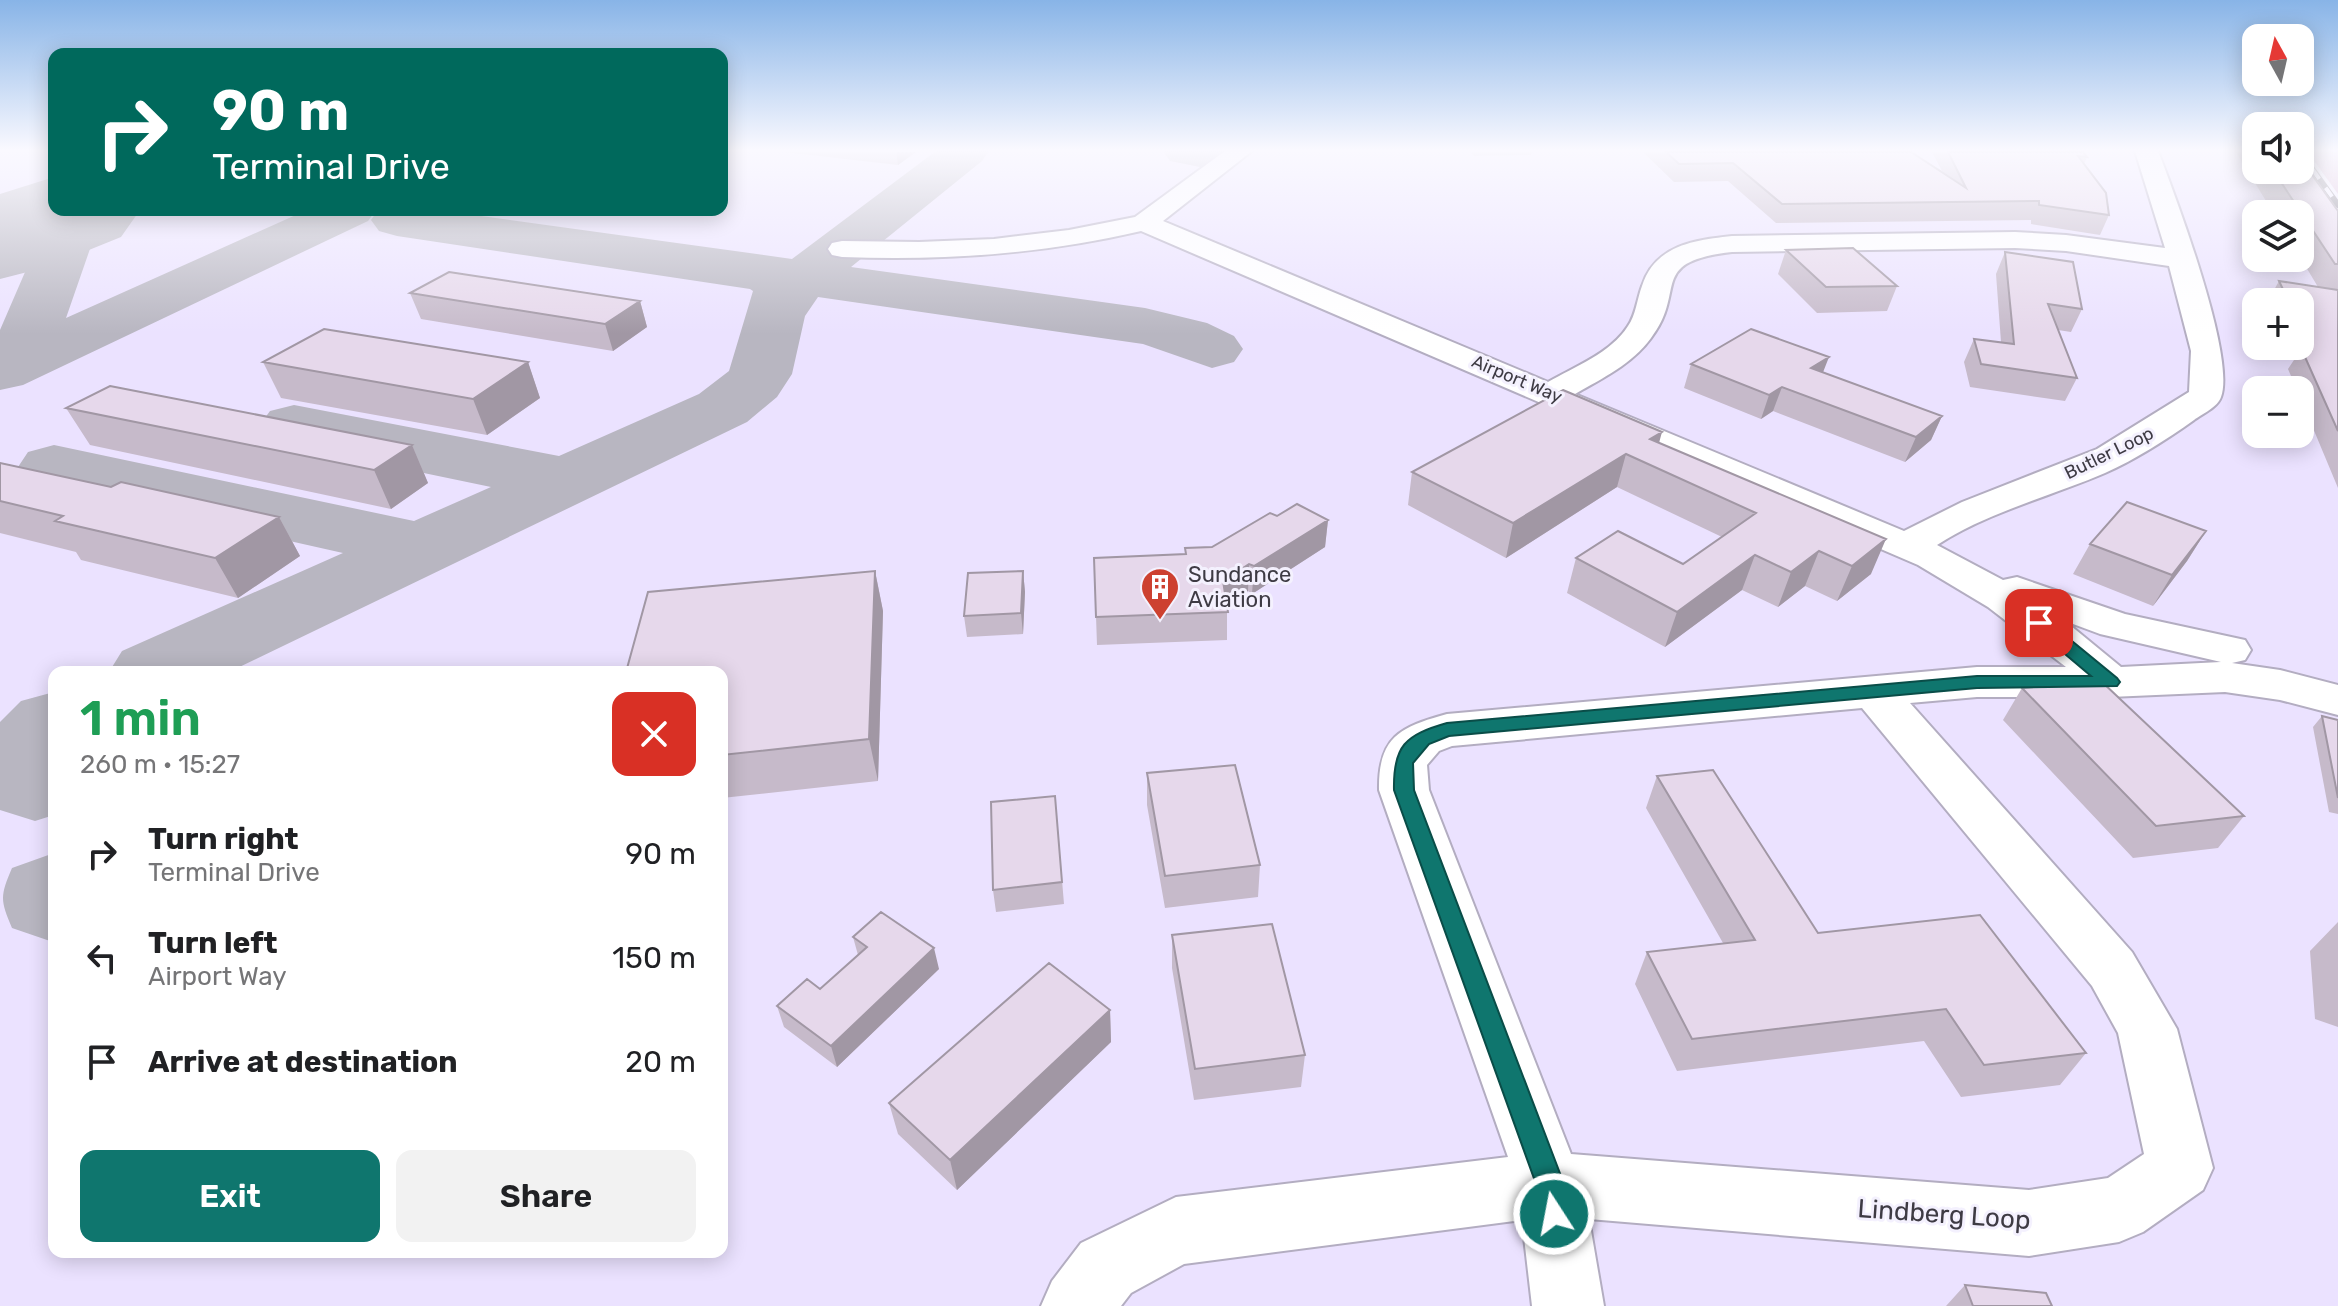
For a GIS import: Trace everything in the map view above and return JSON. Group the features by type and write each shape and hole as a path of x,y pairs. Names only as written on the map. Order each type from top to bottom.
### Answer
{"street":[{"path":"842,249 924,252 998,248 1093,236 1144,223 1159,212"},
{"name":"Butler Loop","path":"1920,552 1955,520 2096,463 2156,432 2205,396 2207,351 2168,212"},
{"name":"Airport Way","path":"1144,223 1920,552 2115,625 2338,671"},
{"path":"1551,394 1630,343 1650,314 1661,272 1694,248 1732,244 2015,240 2181,259"},
{"name":"Airport Way","path":"1920,552 2014,605 2099,671 2193,650 2229,650"},
{"path":"1568,1306 1550,1184 1404,790 1403,762 1422,739 1447,730 2099,671 2225,677 2280,685 2338,700"},
{"name":"Lindberg Loop","path":"1550,1184 2029,1223 2119,1209 2180,1168 2147,1029 2112,969 1873,691"},
{"path":"1077,1306 1106,1268 1176,1231 1550,1184"}],"shaded area":[{"path":"0,212 48,212 48,216 728,216 728,212 2242,212 2242,272 2314,272 2314,225 2338,248 2338,1306 0,1306"}],"building":[{"path":"2314,212 2338,212 2338,264 2314,232"},
{"path":"1853,248 1897,286 1826,287 1786,250"},
{"path":"2005,252 2073,262 2082,309 2048,304 2077,378 1981,364 1974,339 2014,344"},
{"path":"449,272 640,301 605,324 410,293"},
{"path":"2279,281 2338,290 2338,431 2306,360 2314,360 2314,288 2282,288"},
{"path":"324,329 528,362 473,399 263,362"},
{"path":"1751,329 1829,357 1811,368 1942,416 1916,437 1782,387 1769,395 1691,364"},
{"path":"110,386 412,445 374,470 66,408"},
{"path":"1563,390 1662,432 1650,439 1886,539 1852,566 1819,551 1791,572 1755,555 1677,612 1576,558 1618,531 1683,564 1756,513 1626,454 1513,523 1412,472"},
{"path":"0,463 111,487 121,482 279,517 215,558 55,521 63,516 0,501"},
{"path":"2127,502 2206,531 2172,575 2090,544"},
{"path":"1297,504 1328,520 1254,566 1249,564 1223,581 1228,612 1096,617 1094,558 1186,554 1185,548 1212,547 1270,513 1277,516"},
{"path":"875,571 869,739 728,754 728,666 628,666 648,592"},
{"path":"1023,571 1021,613 964,616 968,573"},
{"path":"2101,681 2244,816 2156,826 2022,688"},
{"path":"2322,716 2338,720 2338,798"},
{"path":"1235,765 1260,865 1165,876 1147,773"},
{"path":"1713,770 1818,933 1980,915 2086,1053 1984,1065 1946,1009 1692,1039 1647,952 1755,940 1657,776"},
{"path":"1055,796 1062,882 993,890 991,802"},
{"path":"881,912 934,948 831,1046 777,1006 807,979 820,989 867,947 853,937"},
{"path":"1272,924 1305,1055 1195,1069 1172,935"},
{"path":"1049,963 1110,1010 950,1160 889,1103"},
{"path":"1965,1285 2046,1293 2052,1306 1973,1306"}],"taxiway":[{"path":"803,277 888,212"},
{"path":"0,370 22,348 65,243 94,216"},
{"path":"0,371 337,216"},
{"path":"397,220 751,270"},
{"path":"568,480 723,408 754,383 760,374 782,291 774,279 751,270"},
{"path":"751,270 803,277"},
{"path":"782,307 803,277"},
{"path":"803,277 1145,326 1185,336 1212,349"},
{"path":"294,426 568,480"},
{"path":"54,467 424,547"},
{"path":"424,547 568,480"},
{"path":"167,666 424,547"},
{"path":"35,785 27,777 27,761 37,741 48,730"}],"runway":[{"path":"0,239 60,216"}],"place":[{"name":"Sundance Aviation","path":"1160,621"}],"route":[{"path":"1554,1214 1550,1184 1404,790 1403,762 1422,739 1447,730 1977,682 2110,682 2039,623"}]}
